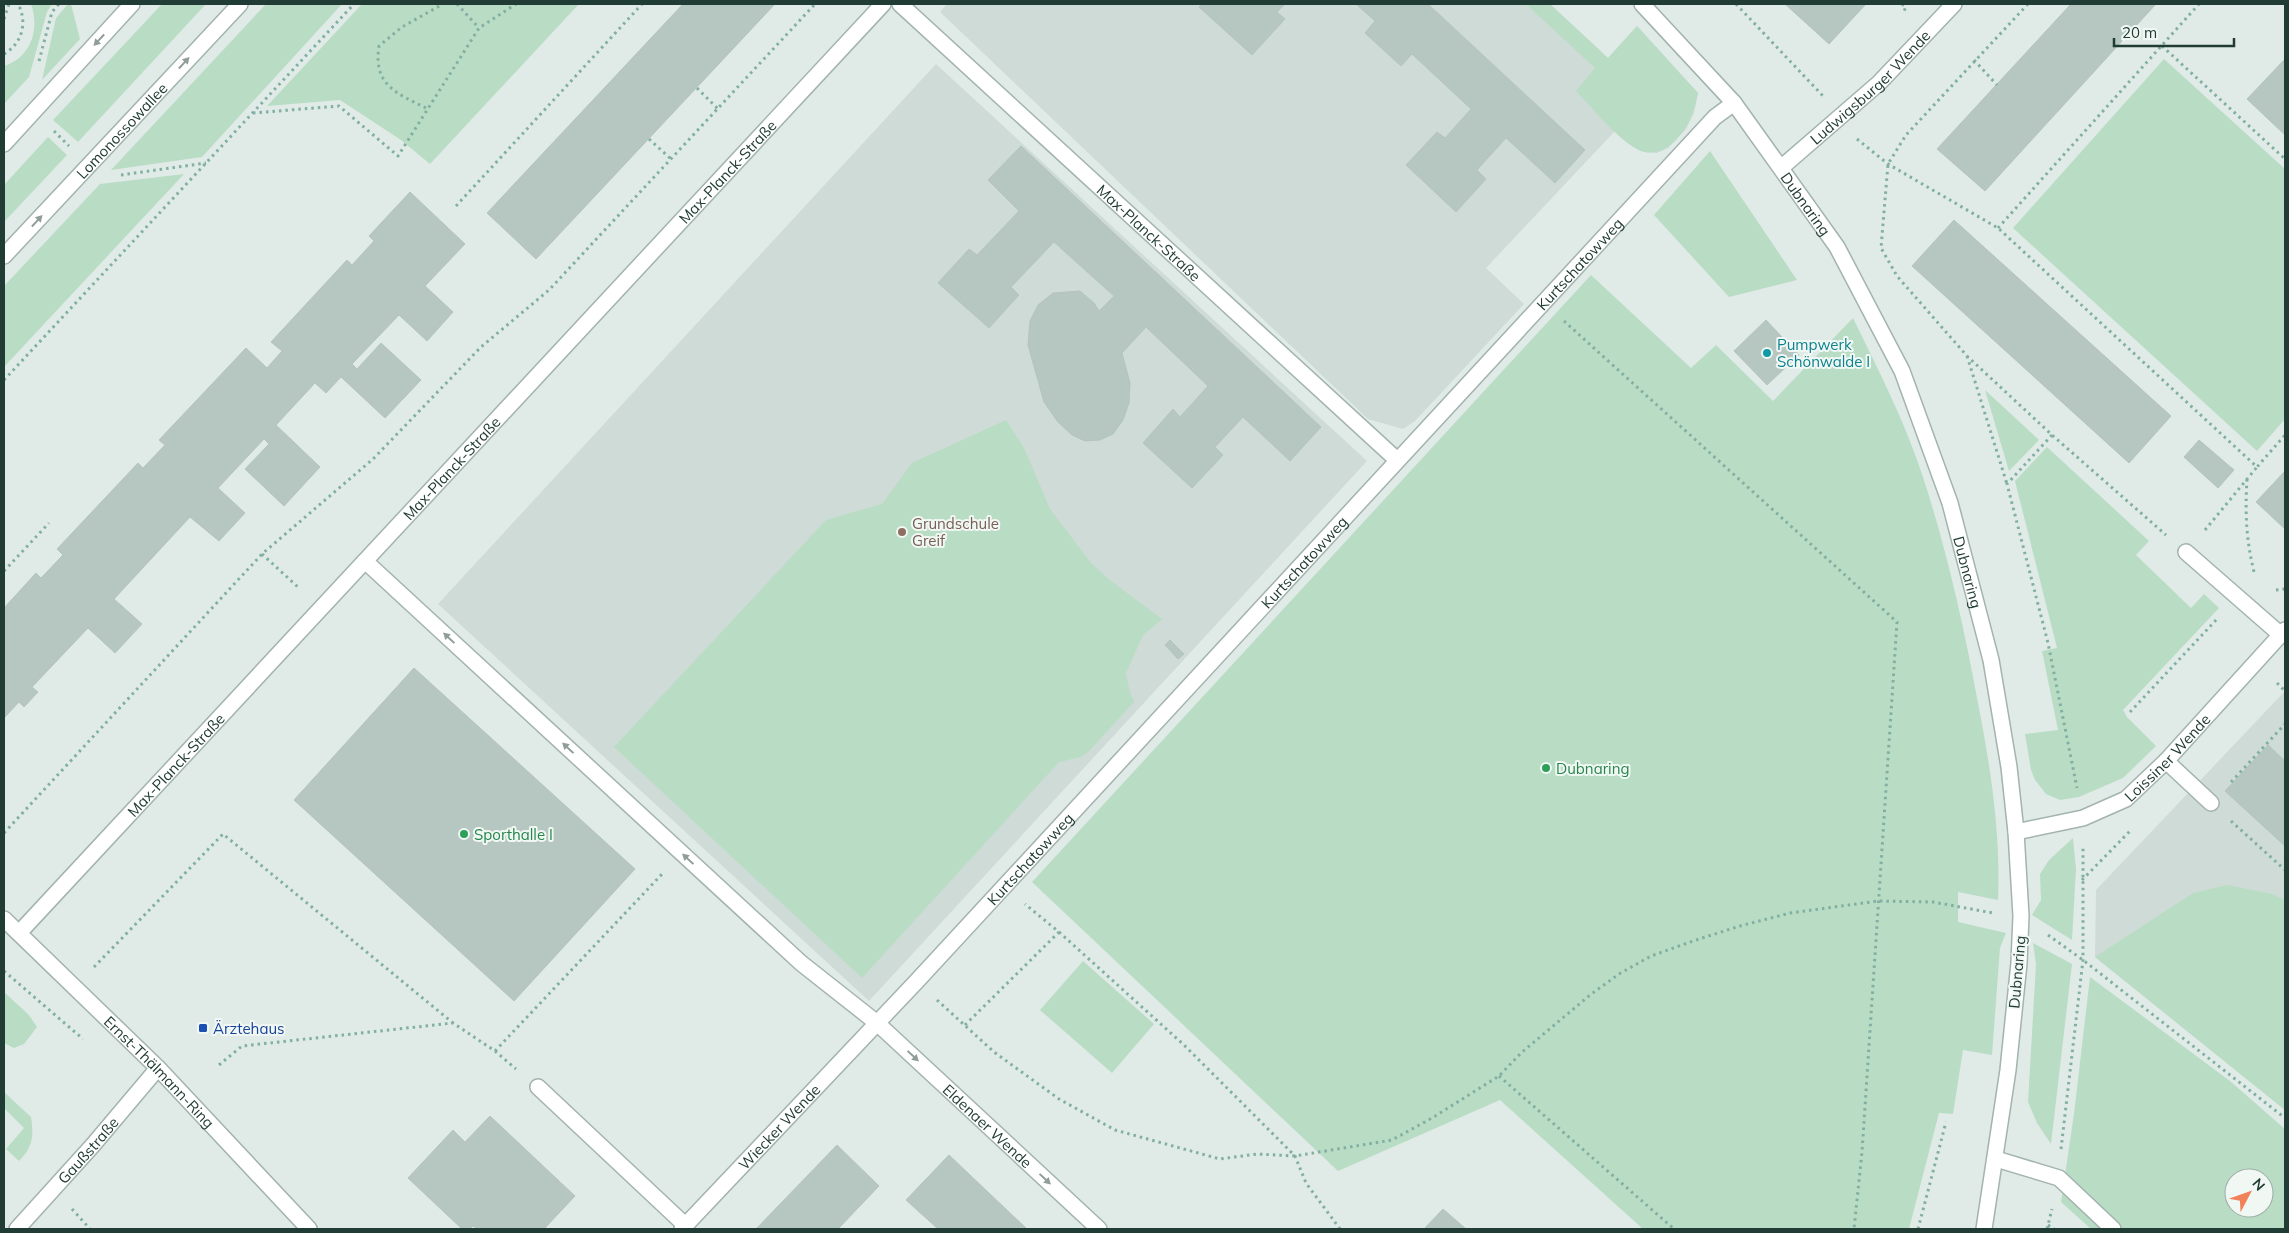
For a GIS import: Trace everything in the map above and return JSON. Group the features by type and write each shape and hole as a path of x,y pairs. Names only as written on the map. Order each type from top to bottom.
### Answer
{"street":[{"path":"4,144 132,4"},
{"name":"Lomonossowallee","path":"4,256 240,4"},
{"name":"Max-Planck-Straße","path":"19,933 883,4"},
{"name":"Max-Planck-Straße","path":"900,4 1397,460"},
{"name":"Dubnaring","path":"1642,4 1734,103 1838,247 1902,371 1950,503 1991,660 2008,766 2016,832 2020,916 2019,963 2008,1070 1984,1229"},
{"name":"Ludwigsburger Wende","path":"1782,167 1879,83 1954,4"},
{"name":"Kurtschatowweg","path":"877,1023 1715,117 1734,103"},
{"path":"2186,552 2237,597 2283,633"},
{"name":"Eldenaer Wende","path":"365,561 801,963 877,1023 1099,1229"},
{"name":"Loissiner Wende","path":"2016,832 2083,818 2126,799 2166,761 2283,633"},
{"path":"2166,761 2211,803"},
{"name":"Ernst-Thälmann-Ring","path":"4,919 158,1068 309,1229"},
{"name":"Wiecker Wende","path":"683,1227 877,1023"},
{"name":"Gaußstraße","path":"17,1229 94,1145 158,1068"},
{"path":"538,1087 683,1227"},
{"path":"1996,1159 2059,1178 2112,1229"}],"path":[{"path":"4,19 9,4"},
{"path":"4,54 19,39 23,28 23,16 18,4"},
{"path":"37,68 52,12 59,4"},
{"path":"4,380 354,4"},
{"path":"427,108 396,93 384,80 377,64 379,46 402,27 444,4"},
{"path":"457,4 479,28"},
{"path":"252,112 339,106 398,156 479,28 516,4"},
{"path":"456,206 642,4"},
{"path":"4,833 262,554 373,459 481,347 549,290 815,4"},
{"path":"1736,4 1823,96 1836,122 1888,164 1998,228 2257,467"},
{"path":"2028,4 1906,135 1888,164 1881,248 1897,276 1967,356 2052,435 2186,552 2285,435"},
{"path":"1998,228 2199,4"},
{"path":"2162,46 2285,159"},
{"path":"1974,60 1997,85"},
{"path":"696,88 718,109"},
{"path":"52,130 70,147"},
{"path":"649,139 671,159"},
{"path":"113,176 206,163"},
{"path":"1543,302 1897,622 1854,1229"},
{"path":"1967,356 2007,484"},
{"path":"2247,479 2244,516 2249,552 2256,580"},
{"path":"4,571 49,523"},
{"path":"262,554 320,608"},
{"path":"2130,712 2237,597"},
{"path":"2275,681 2285,691"},
{"path":"2285,724 2211,803 2285,870"},
{"path":"104,958 223,834 453,1023 495,1051 538,1087"},
{"path":"495,1051 682,853"},
{"path":"1002,886 1059,932 1184,1045 1295,1156 1306,1182 1340,1229"},
{"path":"916,982 994,1052 1059,1099 1115,1130 1220,1159 1257,1154 1295,1156 1392,1140 1432,1118 1499,1076 1521,1052 1590,995 1619,974 1651,956 1740,926 1790,913 1878,901 1933,902 2020,916 2091,966 2285,1118"},
{"path":"965,1025 1059,932"},
{"path":"4,971 88,1042"},
{"path":"219,1065 242,1046 453,1023"},
{"path":"1499,1076 1674,1229"},
{"path":"1918,1229 1946,1122"},
{"path":"70,1207 90,1229"},
{"path":"2048,1225 2054,1229"}],"shaded area":[{"path":"947,4 1550,4 1608,58 1637,26 1698,93 1694,113 1686,129 1668,148 1657,153 1638,150 1615,131 1486,268 1524,304 1415,421 1403,429 1368,419 940,12"},
{"name":"Grundschule Greif","path":"936,64 1367,461 869,1001 438,604"},
{"path":"2285,691 2285,1110 2095,957 2096,890"}],"green space":[{"path":"31,4 52,4 47,12 29,77 4,104 4,66 21,56 27,49 34,32 34,14"},
{"path":"68,4 71,4 80,39 42,80 56,18"},
{"path":"162,4 206,4 78,142 53,120"},
{"path":"266,4 342,4 202,157 111,170"},
{"path":"362,4 579,4 430,164 401,140 340,100 267,106"},
{"path":"1526,4 1550,4 1608,58 1637,26 1698,93 1690,119 1675,141 1667,148 1647,153 1637,149 1621,138 1576,91 1595,68"},
{"path":"2164,59 2285,169 2285,419 2257,451 2013,228"},
{"path":"48,137 67,155 4,222 4,185"},
{"path":"1710,151 1797,280 1729,297 1654,215"},
{"path":"184,174 4,367 4,286 100,184"},
{"name":"Dubnaring","path":"1591,275 1691,368 1716,345 1773,401 1853,318 1899,414 1931,501 1966,641 1994,798 1998,849 1998,900 1958,892 1958,922 2006,933 2000,948 1992,1055 1963,1050 1953,1114 1939,1113 1909,1229 1643,1229 1500,1100 1338,1171 1032,882"},
{"path":"1985,390 2039,440 2009,471"},
{"path":"1006,420 1024,448 1050,509 1091,563 1111,581 1162,619 1143,635 1126,673 1134,702 1089,751 1081,757 1059,762 862,978 614,747 826,520 882,504 912,463"},
{"path":"2047,447 2149,541 2136,555 2191,608 2204,594 2219,608 2123,710 2127,717 2156,746 2123,778 2079,797 2060,800 2046,794 2035,780 2031,770 2025,734 2058,730 2042,651 2057,648 2015,481"},
{"path":"2073,838 2076,869 2072,940 2032,915 2041,900 2040,874 2049,860"},
{"path":"2228,885 2272,894 2285,900 2285,1110 2095,957 2193,893"},
{"path":"2033,943 2072,964 2051,1144 2037,1123 2028,1102 2036,964"},
{"path":"1083,961 1154,1024 1112,1073 1040,1010"},
{"path":"2090,977 2230,1081 2285,1129 2285,1229 2091,1229 2061,1202 2074,1114"},
{"path":"4,992 29,1015 37,1027 24,1044 14,1048 4,1043"},
{"path":"4,1092 31,1117 30,1146 19,1161 6,1149 24,1128 4,1108"}],"building":[{"path":"683,4 775,4 536,259 487,213"},
{"path":"1202,4 1285,4 1277,12 1285,19 1252,55 1199,7"},
{"path":"1356,4 1428,4 1585,150 1555,183 1506,138 1477,170 1486,179 1456,212 1406,165 1437,132 1445,138 1471,109 1412,54 1401,66 1365,33 1375,21"},
{"path":"1785,4 1866,4 1829,44"},
{"path":"2071,4 2156,4 1985,191 1937,149"},
{"path":"2285,59 2285,135 2247,99"},
{"path":"1021,146 1321,427 1290,461 1243,417 1215,447 1223,455 1192,488 1143,443 1173,409 1180,417 1208,386 1146,327 1122,353 1130,383 1129,403 1123,420 1113,434 1100,440 1085,441 1072,435 1058,422 1044,402 1028,345 1030,321 1038,305 1053,293 1080,291 1094,303 1099,311 1114,296 1054,242 1011,287 1019,295 989,328 938,283 969,249 977,255 1019,211 988,180"},
{"path":"410,192 465,244 425,286 453,312 427,341 399,315 352,364 357,369 381,343 421,380 385,418 341,377 326,393 315,383 276,425 320,467 284,506 245,469 269,444 264,439 218,488 245,513 219,541 190,517 114,599 142,624 115,653 88,628 32,687 38,692 24,707 19,702 4,718 4,608 36,573 41,578 63,555 57,549 138,463 143,468 165,445 159,440 246,348 267,368 282,351 271,342 347,260 352,265 374,241 369,236"},
{"path":"1954,220 2171,416 2129,463 1912,266"},
{"name":"Pumpwerk Schönwalde I","path":"1766,320 1799,355 1767,385 1734,351"},
{"path":"2199,440 2234,470 2218,488 2184,457"},
{"path":"2285,471 2285,529 2256,502"},
{"path":"1170,640 1184,654 1178,659 1165,645"},
{"name":"Sporthalle I","path":"414,668 635,869 514,1001 294,800"},
{"path":"2268,745 2285,761 2285,846 2225,791"},
{"path":"490,1116 575,1196 544,1229 477,1229 473,1226 469,1229 462,1229 408,1178 453,1130 465,1142"},
{"path":"837,1145 879,1186 838,1229 756,1229"},
{"path":"949,1155 1027,1229 938,1229 906,1200"},
{"path":"1443,1209 1466,1229 1424,1229"}],"place":[{"name":"Pumpwerk Schönwalde I","path":"1767,353"},
{"name":"Grundschule Greif","path":"902,532"},
{"name":"Dubnaring","path":"1546,768"},
{"name":"Sporthalle I","path":"464,834"},
{"name":"Ärztehaus","path":"203,1028"}]}
